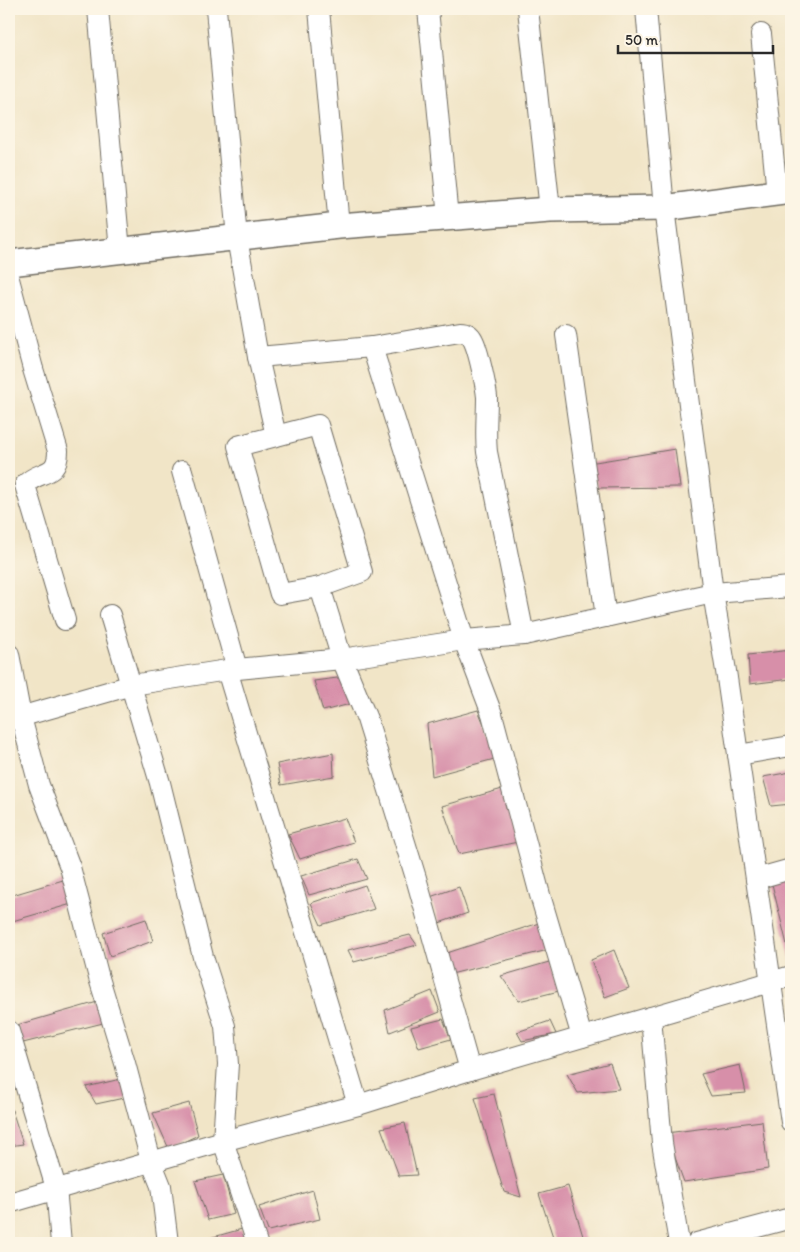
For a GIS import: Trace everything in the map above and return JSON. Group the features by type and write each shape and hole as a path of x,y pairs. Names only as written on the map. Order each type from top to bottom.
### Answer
{"street":[{"path":"98,9 120,251"},
{"path":"216,9 237,238 258,357 276,436"},
{"path":"319,9 339,226"},
{"path":"428,9 448,218"},
{"path":"528,9 550,210"},
{"path":"646,9 664,208 713,593 791,1122"},
{"path":"9,263 339,226 550,210 664,208 784,192 761,34"},
{"path":"9,279 33,370 58,451 56,466 25,485 64,620"},
{"path":"258,357 372,347 465,332 472,340 487,395 485,437 487,452 524,635"},
{"path":"566,335 606,617"},
{"path":"372,347 464,640 492,714 540,895 582,1037"},
{"path":"318,425 362,572 320,587 280,594 238,446 318,425"},
{"path":"182,471 232,669 358,1105"},
{"path":"320,587 342,660 367,719 416,878 470,1070"},
{"path":"15,718 132,685 232,669 342,660 464,640 524,635 713,593 791,587"},
{"path":"110,615 160,783 203,957 225,1026 228,1064 223,1141 258,1243"},
{"path":"9,654 15,718 44,801 70,867 99,978 126,1063 151,1161 161,1186 168,1243"},
{"path":"738,756 791,746"},
{"path":"756,879 791,868"},
{"path":"9,1203 151,1161 358,1105 470,1070 791,976"},
{"path":"651,1017 662,1143 679,1243"},
{"path":"9,1031 56,1188 61,1243"},
{"path":"697,1243 791,1218"}],"building":[{"path":"675,449 680,487 598,488 589,463"},
{"path":"791,650 791,679 750,684 748,655"},
{"path":"345,677 354,703 323,711 314,681"},
{"path":"478,710 498,758 432,776 427,724"},
{"path":"333,753 334,776 281,785 277,764"},
{"path":"791,772 791,804 771,806 763,777"},
{"path":"506,788 518,842 459,854 442,806"},
{"path":"345,818 354,842 300,859 288,834"},
{"path":"358,859 367,879 309,895 301,876"},
{"path":"791,879 791,961 772,884"},
{"path":"63,880 75,903 9,922 9,896"},
{"path":"365,885 374,909 321,925 311,903"},
{"path":"459,887 468,913 439,923 430,897"},
{"path":"146,919 153,941 110,956 103,933"},
{"path":"539,923 548,950 451,974 447,953"},
{"path":"410,935 417,945 354,962 348,950"},
{"path":"614,950 629,988 605,997 591,960"},
{"path":"549,962 559,991 519,1001 501,976"},
{"path":"432,991 440,1012 390,1032 385,1010"},
{"path":"101,1001 107,1022 23,1043 17,1025"},
{"path":"443,1019 451,1039 419,1048 411,1027"},
{"path":"550,1021 556,1034 522,1041 517,1032"},
{"path":"610,1063 619,1089 578,1093 567,1074"},
{"path":"740,1065 746,1093 711,1096 701,1074"},
{"path":"125,1078 133,1096 96,1104 86,1087"},
{"path":"494,1094 521,1197 504,1192 475,1098"},
{"path":"9,1101 23,1144 9,1146"},
{"path":"189,1103 198,1135 169,1149 153,1113"},
{"path":"762,1121 768,1169 684,1182 666,1133"},
{"path":"405,1123 417,1175 399,1176 381,1128"},
{"path":"223,1175 234,1214 208,1220 195,1181"},
{"path":"568,1186 585,1243 555,1243 539,1194"},
{"path":"313,1190 320,1219 268,1231 259,1207"},
{"path":"242,1229 250,1243 192,1243"}]}
